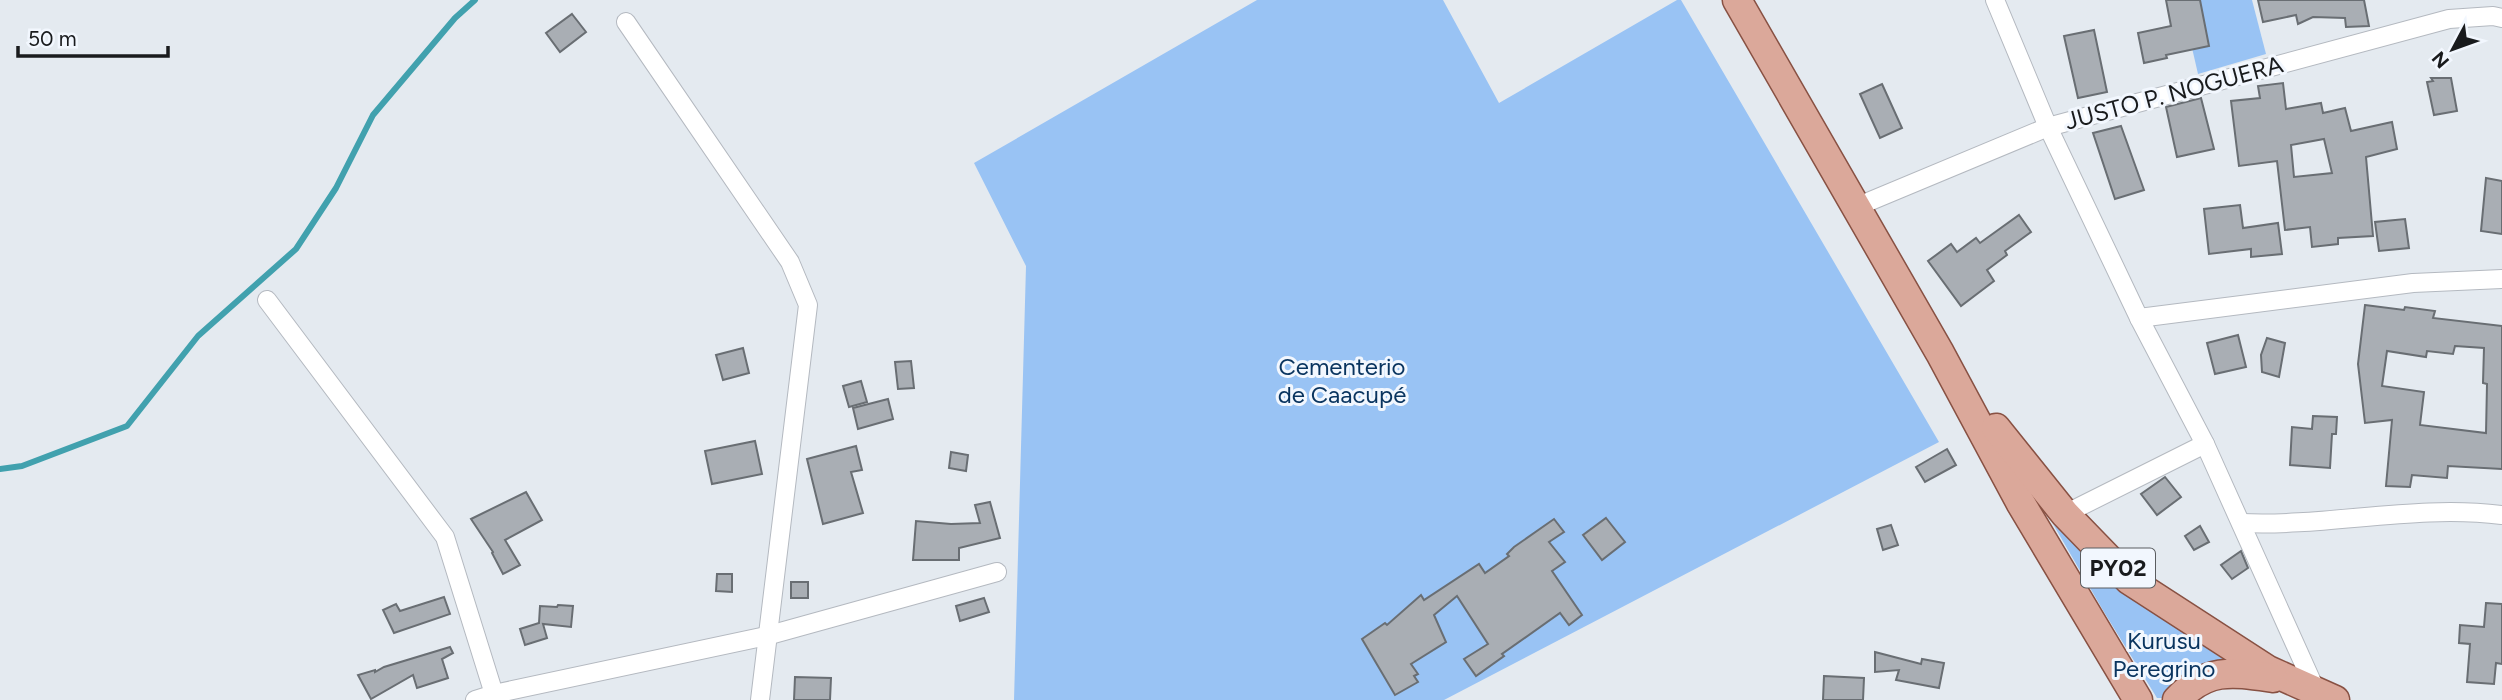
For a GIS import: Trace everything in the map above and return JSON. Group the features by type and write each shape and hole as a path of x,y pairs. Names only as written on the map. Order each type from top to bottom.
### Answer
{"main road":[{"name":"PY02","path":"1737,0 1940,353 2020,502 2138,700"},
{"name":"PY02","path":"1940,353 2015,455 2065,514 2129,580 2290,681 2326,696"},
{"path":"2177,700 2193,685 2207,677 2223,673 2290,681"}],"street":[{"path":"1995,0 2048,127 2326,696"},
{"name":"JUSTO P. NOGUERA","path":"1856,207 2048,127 2449,19 2493,16 2502,18"},
{"path":"626,22 790,262 808,305 760,700"},
{"path":"2139,318 2413,283 2502,279"},
{"path":"267,300 446,537 494,694"},
{"path":"2065,514 2205,444"},
{"path":"2241,523 2278,524 2421,512 2502,515"},
{"path":"475,700 766,636 997,572"}],"green space":[{"name":"Cementerio de Caacupé","path":"1257,0 1443,0 1499,103 1681,0 1939,442 1444,700 1014,700 1026,266 974,163"},
{"path":"2181,0 2252,0 2266,54 2198,74"},
{"name":"Kurusu Peregrino","path":"2053,524 2126,591 2227,662 2171,688 2162,698 2157,698"}],"building":[{"path":"2166,0 2200,0 2209,46 2166,55 2167,58 2144,63 2138,33 2171,26"},
{"path":"2258,0 2364,0 2369,26 2346,27 2345,18 2313,17 2298,24 2296,15 2263,22"},
{"path":"572,14 586,32 560,52 546,33"},
{"path":"2094,30 2107,92 2078,98 2064,36"},
{"path":"2431,78 2451,78 2457,111 2434,115 2427,82 2433,81"},
{"path":"2283,83 2286,109 2321,103 2323,113 2345,108 2351,131 2392,122 2397,149 2366,157 2373,236 2338,238 2338,244 2312,247 2310,227 2285,230 2277,161 2239,166 2231,101 2260,98 2258,86","holes":["2324,139 2332,173 2294,177 2291,145"]},
{"path":"1882,84 1902,128 1880,138 1860,94"},
{"path":"2201,98 2214,149 2177,157 2166,107"},
{"path":"2121,126 2144,190 2115,199 2093,133"},
{"path":"2486,178 2502,181 2502,234 2481,231"},
{"path":"2240,205 2243,228 2278,223 2282,254 2251,257 2251,249 2209,254 2204,209"},
{"path":"2019,215 2031,232 2005,251 2007,255 1987,270 1994,281 1961,306 1928,261 1951,244 1957,252 1976,238 1980,243"},
{"path":"2405,219 2409,248 2379,251 2375,222"},
{"path":"2365,305 2435,311 2433,318 2502,326 2502,469 2448,466 2447,478 2412,475 2410,487 2386,486 2392,420 2365,423 2358,364","holes":["2455,346 2484,348 2483,383 2487,384 2486,433 2420,425 2424,392 2382,386 2387,351 2426,357 2427,351 2453,354"]},
{"path":"2238,335 2246,367 2215,374 2207,343"},
{"path":"2267,338 2285,343 2279,377 2262,372 2261,355"},
{"path":"743,348 749,373 723,380 716,355"},
{"path":"911,361 914,388 898,389 895,362"},
{"path":"861,381 867,402 849,407 843,386"},
{"path":"888,399 893,419 858,429 853,408"},
{"path":"2313,416 2337,417 2336,434 2332,434 2330,468 2290,465 2292,427 2312,429"},
{"path":"755,441 762,474 712,484 705,451"},
{"path":"856,446 862,470 851,472 863,513 823,524 807,459"},
{"path":"1947,449 1956,465 1925,482 1916,467"},
{"path":"951,452 968,455 966,471 949,468"},
{"path":"2165,477 2181,497 2157,515 2141,494"},
{"path":"526,492 542,520 505,540 520,565 503,574 493,552 471,519"},
{"path":"990,502 1000,538 959,548 959,560 913,560 916,521 980,523 975,505"},
{"path":"1606,518 1625,542 1602,560 1583,535"},
{"path":"1554,519 1564,532 1549,542 1565,562 1552,571 1582,615 1569,625 1560,613 1476,676 1464,659 1488,644 1457,596 1434,615 1446,642 1411,664 1418,674 1414,676 1418,682 1395,695 1362,639 1385,623 1387,625 1421,595 1424,600 1479,564 1485,573 1509,556 1507,554 1514,547"},
{"path":"1891,525 1898,545 1883,550 1877,529"},
{"path":"2200,526 2209,542 2194,550 2185,536"},
{"path":"2241,551 2248,568 2232,579 2221,565"},
{"path":"717,574 732,574 732,592 716,591"},
{"path":"791,582 808,582 808,598 791,598"},
{"path":"444,597 450,614 394,633 383,610 396,604 400,611"},
{"path":"984,598 989,612 960,621 956,606"},
{"path":"2486,603 2502,604 2502,664 2496,663 2494,684 2467,682 2470,644 2459,643 2460,625 2484,627"},
{"path":"540,606 573,606 571,627 543,624 547,638 525,645 520,629 539,623"},
{"path":"450,647 453,653 442,659 448,678 417,688 413,675 371,699 358,675 375,672"},
{"path":"1875,652 1921,664 1922,659 1944,663 1939,688 1896,680 1899,670 1875,672"},
{"path":"1824,676 1864,678 1863,700 1823,700"},
{"path":"795,677 831,678 830,700 794,700"}],"waterway":[{"path":"0,469 22,466 127,426 198,336 296,249 336,188 373,115 455,18 475,0"}]}
